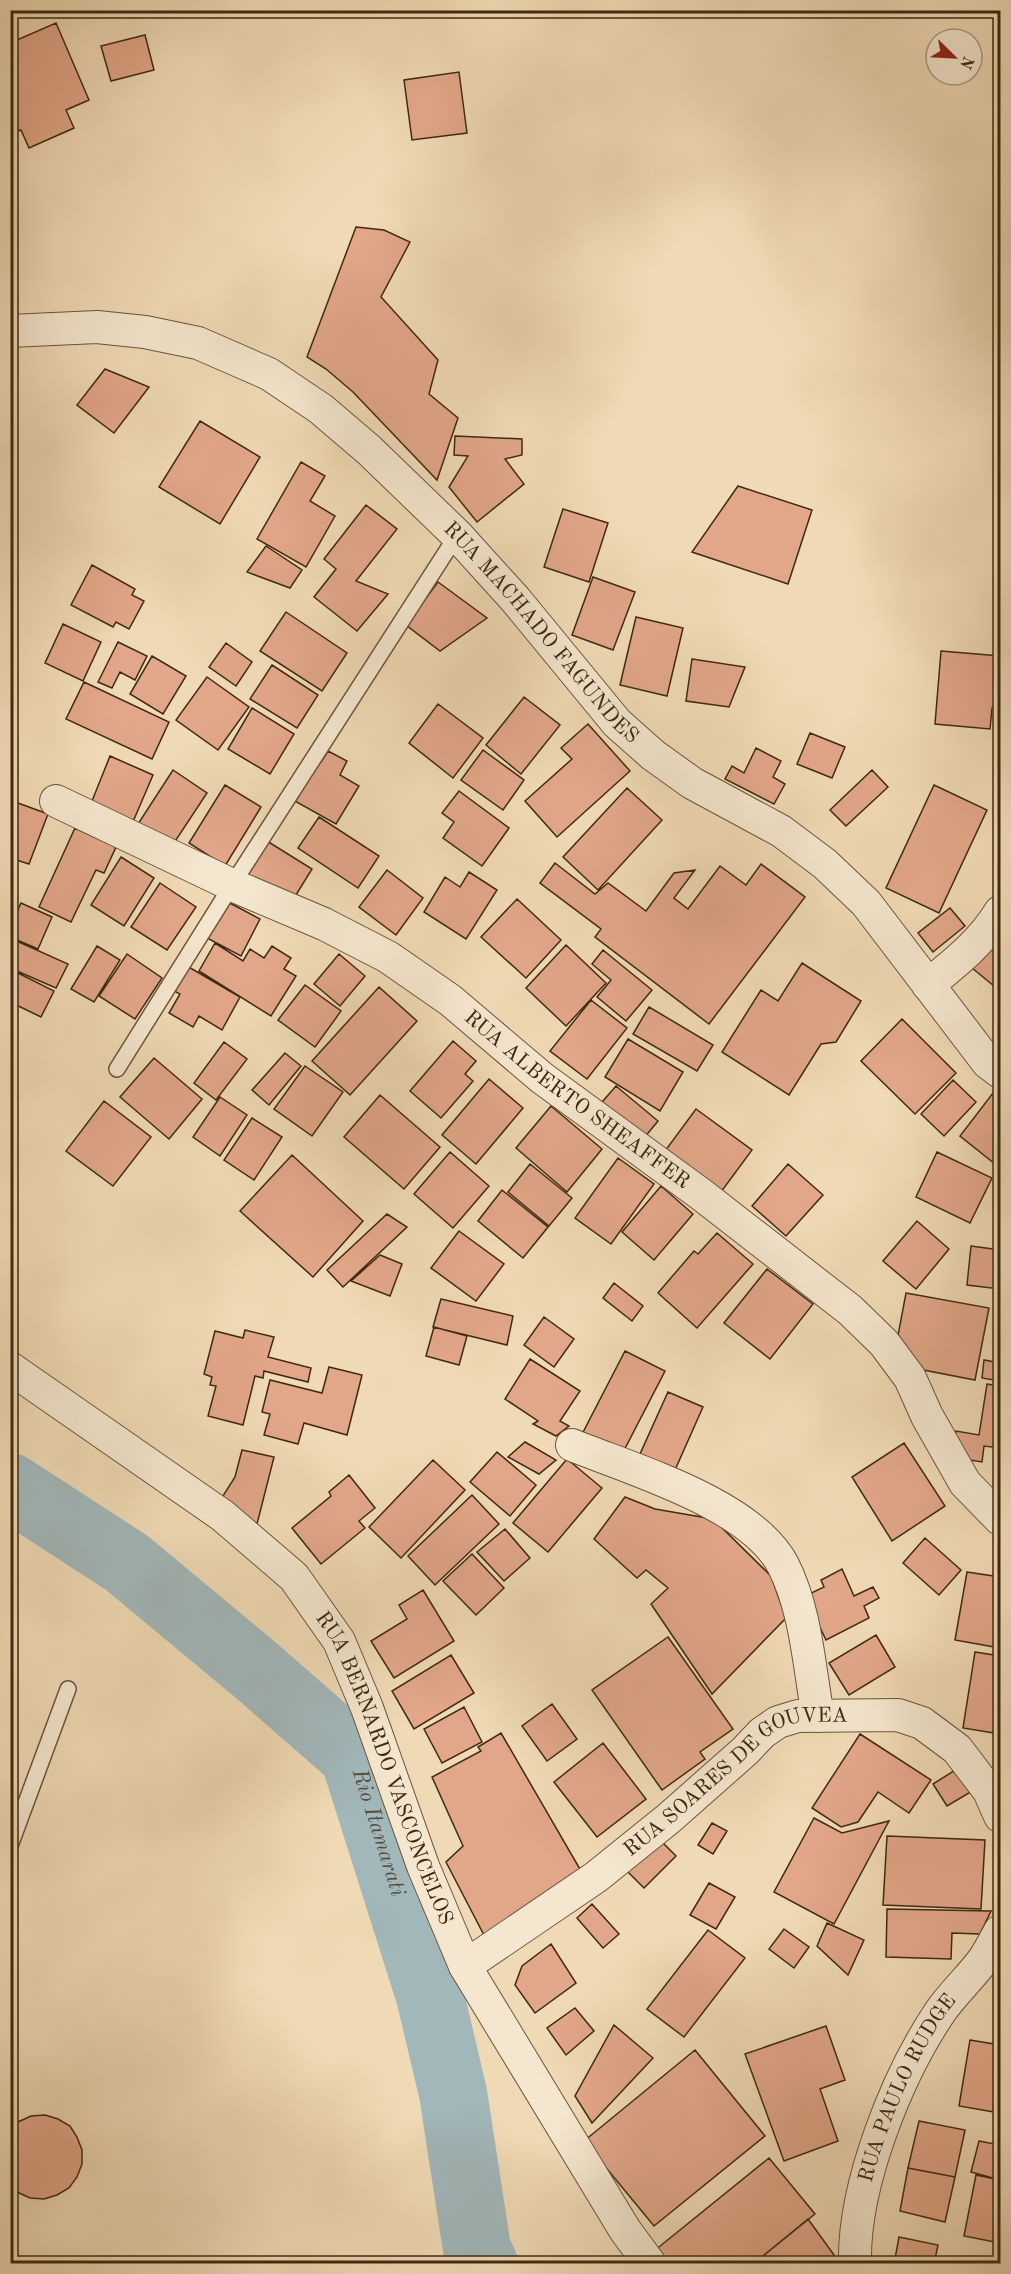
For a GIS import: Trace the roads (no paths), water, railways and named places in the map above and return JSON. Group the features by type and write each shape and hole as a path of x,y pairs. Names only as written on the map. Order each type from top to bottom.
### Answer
{"street":[{"name":"RUA MACHADO FAGUNDES","path":"10,331 97,327 146,332 198,343 269,374 321,409 369,450 457,535 515,599 617,723 653,755 692,783 781,831 825,864 866,903 988,1063 1000,1072"},
{"name":"RUA ALBERTO SHEAFFER","path":"56,801 232,885 324,924 388,957 450,1000 542,1078 750,1231 850,1310 884,1343 910,1378 927,1416 965,1483 1000,1519"},
{"path":"928,985 963,957 987,933 1000,912"},
{"name":"RUA BERNARDO VASCONCELOS","path":"10,1368 223,1516 294,1577 339,1641 367,1708 423,1866 465,1966 625,2230 650,2264"},
{"path":"572,1445 706,1500 745,1523 767,1543 782,1564 795,1596 804,1633 818,1716"},
{"name":"RUA SOARES DE GOUVEA","path":"465,1966 596,1877 675,1812 745,1751 762,1733 778,1722 798,1716 898,1715 922,1723 957,1749 989,1791 1000,1816"},
{"name":"RUA PAULO RUDGE","path":"855,2264 859,2213 871,2163 889,2110 912,2058 941,2010 983,1959 1000,1932"}],"lane":[{"path":"117,1069 232,885 457,535"},
{"path":"10,1846 68,1689"}],"waterway":[{"name":"Rio Itamarati","path":"10,1487 127,1563 258,1672 354,1756 430,1996 453,2093 477,2249 484,2264"}]}
